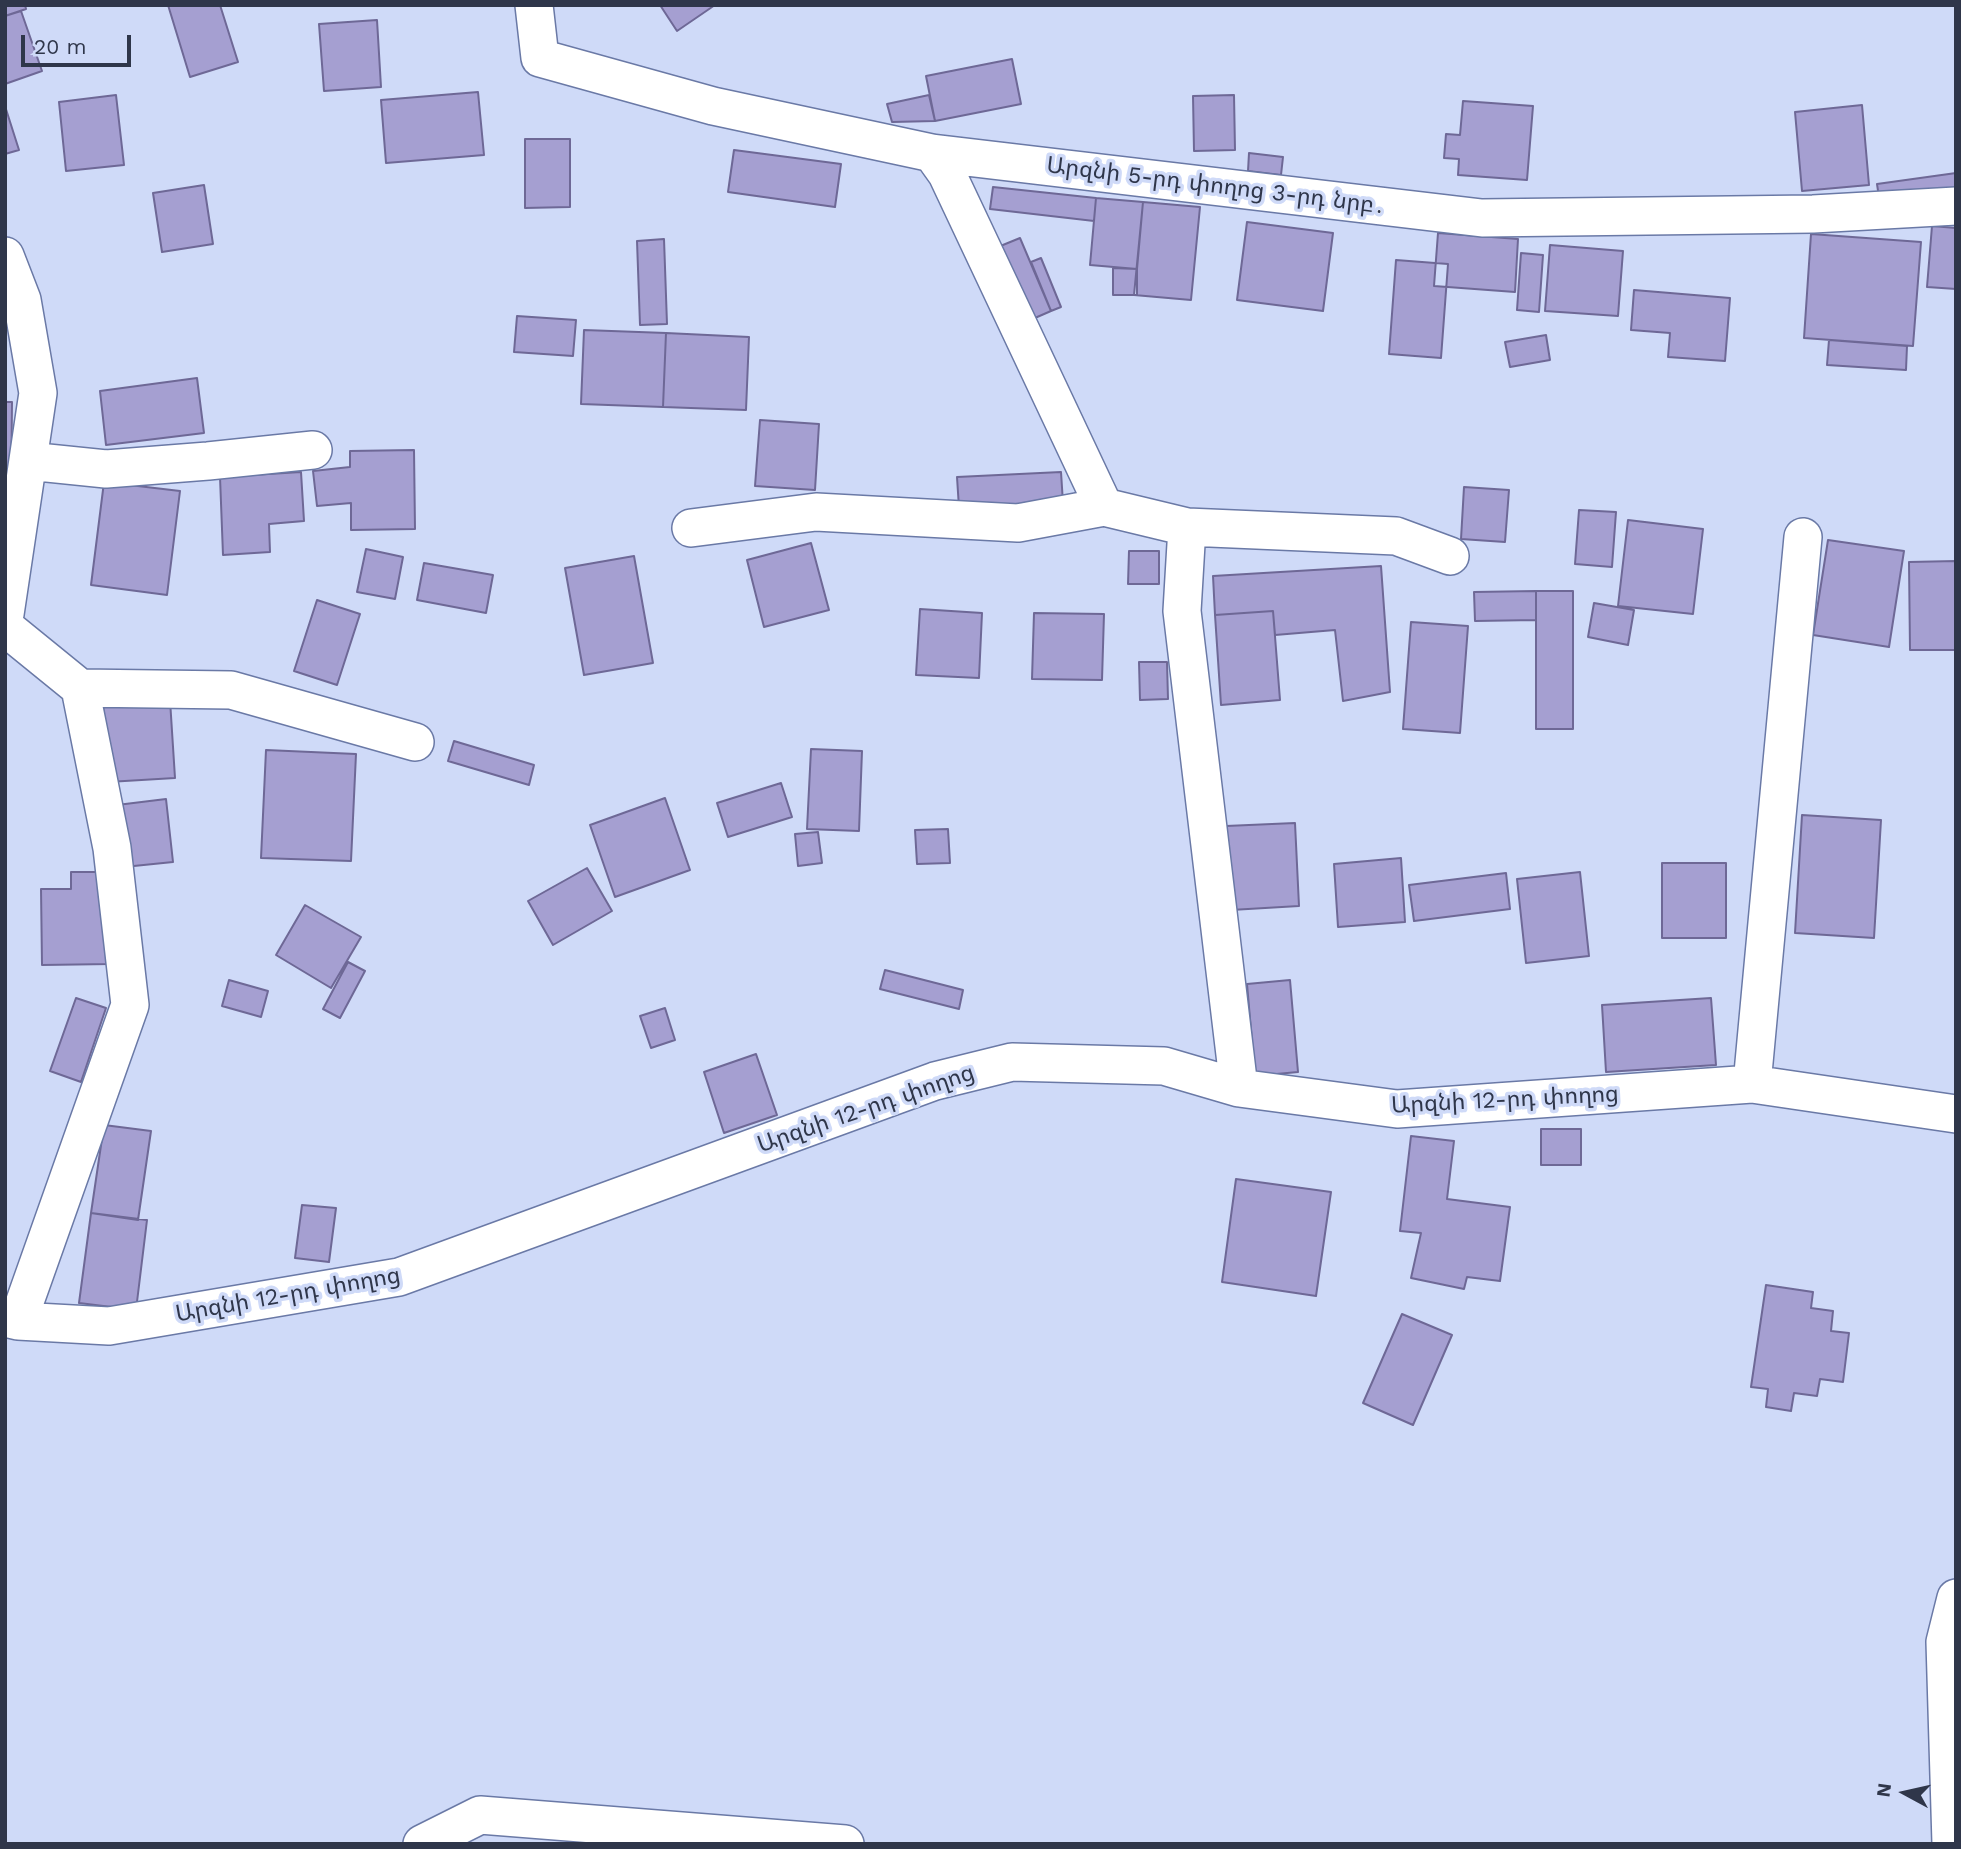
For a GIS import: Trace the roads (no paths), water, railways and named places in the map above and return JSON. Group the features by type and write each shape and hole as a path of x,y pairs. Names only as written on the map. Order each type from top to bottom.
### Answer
{"street":[{"name":"Արզնի 5-րդ փողոց 3-րդ նրբ․","path":"534,5 540,58 713,106 932,153 1482,218 1813,214 1956,206"},
{"path":"932,153 947,174 1104,507"},
{"path":"5,256 22,300 38,393 5,614"},
{"path":"28,461 106,468 313,450"},
{"path":"691,528 816,512 1018,523 1104,507 1187,527 1396,537 1450,556"},
{"path":"1187,527 1182,611 1239,1088"},
{"path":"1752,1084 1803,537"},
{"path":"5,627 80,688 231,690 415,742"},
{"path":"12,1320 130,1005 112,848 80,688"},
{"name":"Արզնի 12-րդ փողոց","path":"12,1320 109,1326 399,1277 935,1081 1012,1062 1164,1066 1239,1088 1397,1109 1752,1084 1956,1114"},
{"path":"1951,1844 1945,1642 1956,1598"},
{"path":"422,1844 480,1815 845,1844"}]}
